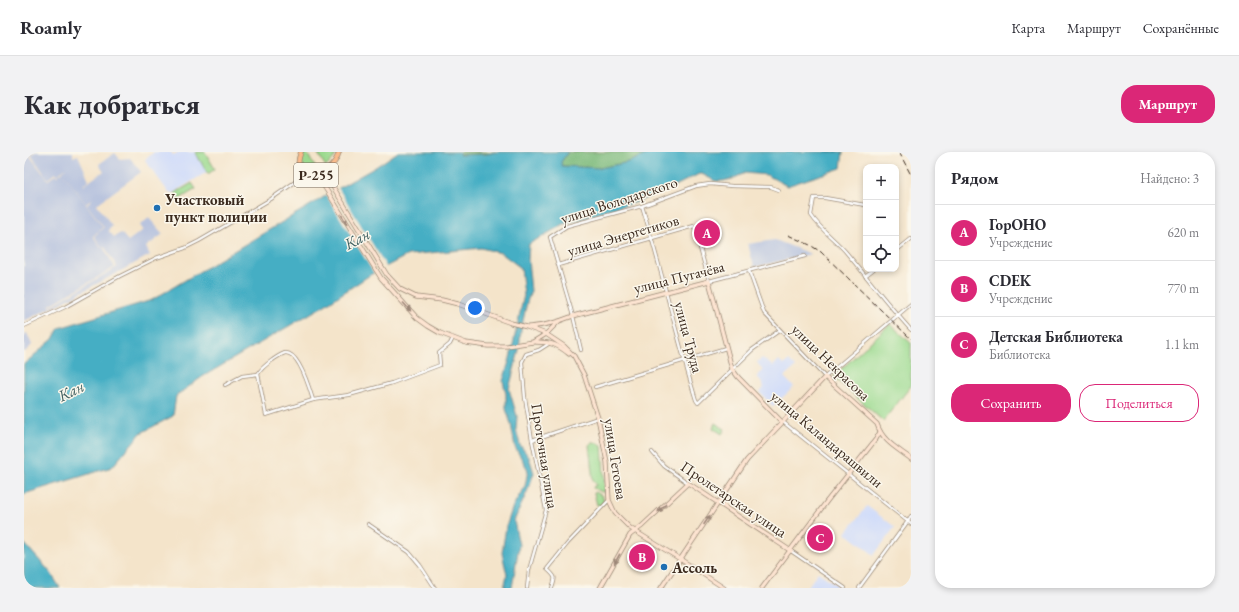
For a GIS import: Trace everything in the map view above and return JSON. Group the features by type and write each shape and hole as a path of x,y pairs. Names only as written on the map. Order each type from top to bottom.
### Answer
{"main road":[{"name":"Р-255","path":"301,152 299,165 303,171 320,181 324,186 381,278 417,318 436,330 453,338 466,343 488,346 507,346 533,342 546,334 559,321"},
{"name":"Р-255","path":"339,152 328,173 328,178 387,274 400,288 416,297 442,300 458,304 511,323 528,327 540,327 559,321"},
{"name":"Р-255","path":"334,161 343,152"},
{"name":"Р-255","path":"311,175 321,173 331,166"},
{"name":"улица Пугачёва","path":"559,321 573,316 709,282"},
{"path":"709,282 732,369"},
{"path":"528,327 546,334 564,346 577,362"},
{"path":"533,342 551,343 561,348 577,362"},
{"name":"улица Гетоева","path":"577,362 584,375 598,418 607,462 609,500 615,513 624,523 635,531 724,588"},
{"name":"улица Каландарашвили","path":"732,369 782,422"},
{"path":"661,588 747,460 825,377"},
{"name":"улица Некрасова","path":"825,377 877,424 885,439 911,459"},
{"path":"762,588 880,432"},
{"path":"876,439 885,439"},
{"path":"600,588 630,535 642,526 688,483"},
{"name":"Пролетарская улица","path":"688,483 791,551"}],"street":[{"path":"24,326 65,307 120,276 156,258 199,242 271,199 295,182 299,178 299,165"},
{"path":"295,182 311,175"},
{"name":"улица Володарского","path":"558,265 550,237 567,226 642,206 696,186 710,184 771,187 779,190"},
{"path":"863,204 825,198 814,198 811,215 816,223 844,250 911,330"},
{"name":"улица Труда","path":"642,206 696,400 698,402 732,369"},
{"name":"улица Энергетиков","path":"558,265 694,226 709,282"},
{"path":"899,249 911,239"},
{"name":"улица Пугачёва","path":"709,282 806,256"},
{"path":"558,265 581,350"},
{"name":"улица Некрасова","path":"749,271 764,313 825,377"},
{"path":"865,276 870,272"},
{"path":"825,377 911,304"},
{"path":"732,369 752,350 780,330"},
{"path":"313,400 301,366 296,359 289,354 286,353 277,357 263,367 258,374 266,414 313,400 349,395 392,383 440,365 439,353 450,344 453,338"},
{"name":"Проточная улица","path":"527,588 529,570 546,510 525,398 522,362 526,354 539,350 551,343"},
{"path":"595,387 726,348"},
{"path":"225,385 242,376 258,374"},
{"path":"532,440 598,418"},
{"name":"улица Каландарашвили","path":"782,422 910,522"},
{"name":"Пролетарская улица","path":"652,452 664,466 688,483"},
{"path":"552,588 555,576 547,570 568,543 609,500"},
{"path":"859,588 910,522 911,516"},
{"path":"368,524 409,552 420,565 435,588"},
{"name":"Пролетарская улица","path":"791,551 845,588"}],"shaded area":[{"path":"24,152 34,152 29,155 48,180 62,172 103,227 93,236 101,248 103,247 115,267 50,305 51,308 24,321"},
{"path":"35,152 73,152 73,157 78,155 89,180 83,185 85,187 84,185 104,171 99,164 115,153 120,159 130,158 141,172 97,204 112,226 108,230 114,237 121,233 128,241 143,230 140,225 149,218 163,234 146,247 150,255 52,308 51,306 117,267 104,246 102,248 94,236 104,227 87,205 93,198 86,204 62,172 67,167 57,175 55,173 48,179 31,155"},
{"path":"154,152 171,152 173,155 179,152 195,152 207,172 171,194 145,160"},
{"path":"775,240 811,254 754,267 748,244"},
{"path":"27,333 32,345 24,353 24,334"},
{"path":"762,358 773,366 779,360 784,365 789,360 796,367 784,377 794,387 773,406 760,393 764,387 757,376 763,371 757,362"},
{"path":"867,506 895,527 874,555 846,533"},
{"path":"818,572 837,585 835,588 807,588"}],"green space":[{"path":"195,152 205,152 215,169 208,174"},
{"path":"304,152 306,152 318,171 309,171 303,167 300,161"},
{"path":"317,152 337,152 335,157 326,167"},
{"path":"460,152 496,152 487,154 459,155"},
{"path":"568,152 652,152 629,162 600,168 562,166 561,162"},
{"path":"192,183 196,189 178,200 175,193"},
{"path":"890,324 911,343 911,386 883,421 834,377"},
{"path":"715,423 725,429 722,434 713,428"},
{"path":"591,443 598,443 602,445 605,492 593,488 597,485 593,481 589,445"},
{"path":"596,492 602,496 604,501 601,505 597,505 594,493"}],"water":[{"name":"Кан","path":"398,152 460,152 459,155 487,154 496,152 568,152 561,162 562,166 600,168 629,162 652,152 843,152 841,168 787,186 767,175 745,173 732,179 715,181 702,174 699,174 637,202 564,224 529,244 528,260 531,291 527,302 521,330 519,350 509,389 517,416 516,429 520,445 529,457 534,473 514,521 519,545 512,588 504,588 507,575 502,553 506,527 513,506 525,486 528,470 515,447 511,424 506,409 506,394 503,381 510,358 524,295 521,268 501,253 481,248 408,255 370,275 325,305 202,377 176,396 173,416 141,433 112,467 24,495 24,364 53,339 59,328 152,300 374,168"},
{"path":"24,543 51,573 60,588 24,588"}],"pier":[{"path":"337,186 387,268 375,275 325,193"}],"railway":[{"path":"24,157 30,152"},
{"path":"899,152 911,175"},
{"path":"909,152 911,156"},
{"path":"788,235 821,252 911,339"}],"place":[{"name":"Участковый пункт полиции","path":"157,208"},
{"name":"ГорОНО","path":"707,233"},
{"name":"Детская Библиотека","path":"820,538"},
{"name":"CDEK","path":"642,557"},
{"name":"Ассоль","path":"664,567"}]}
